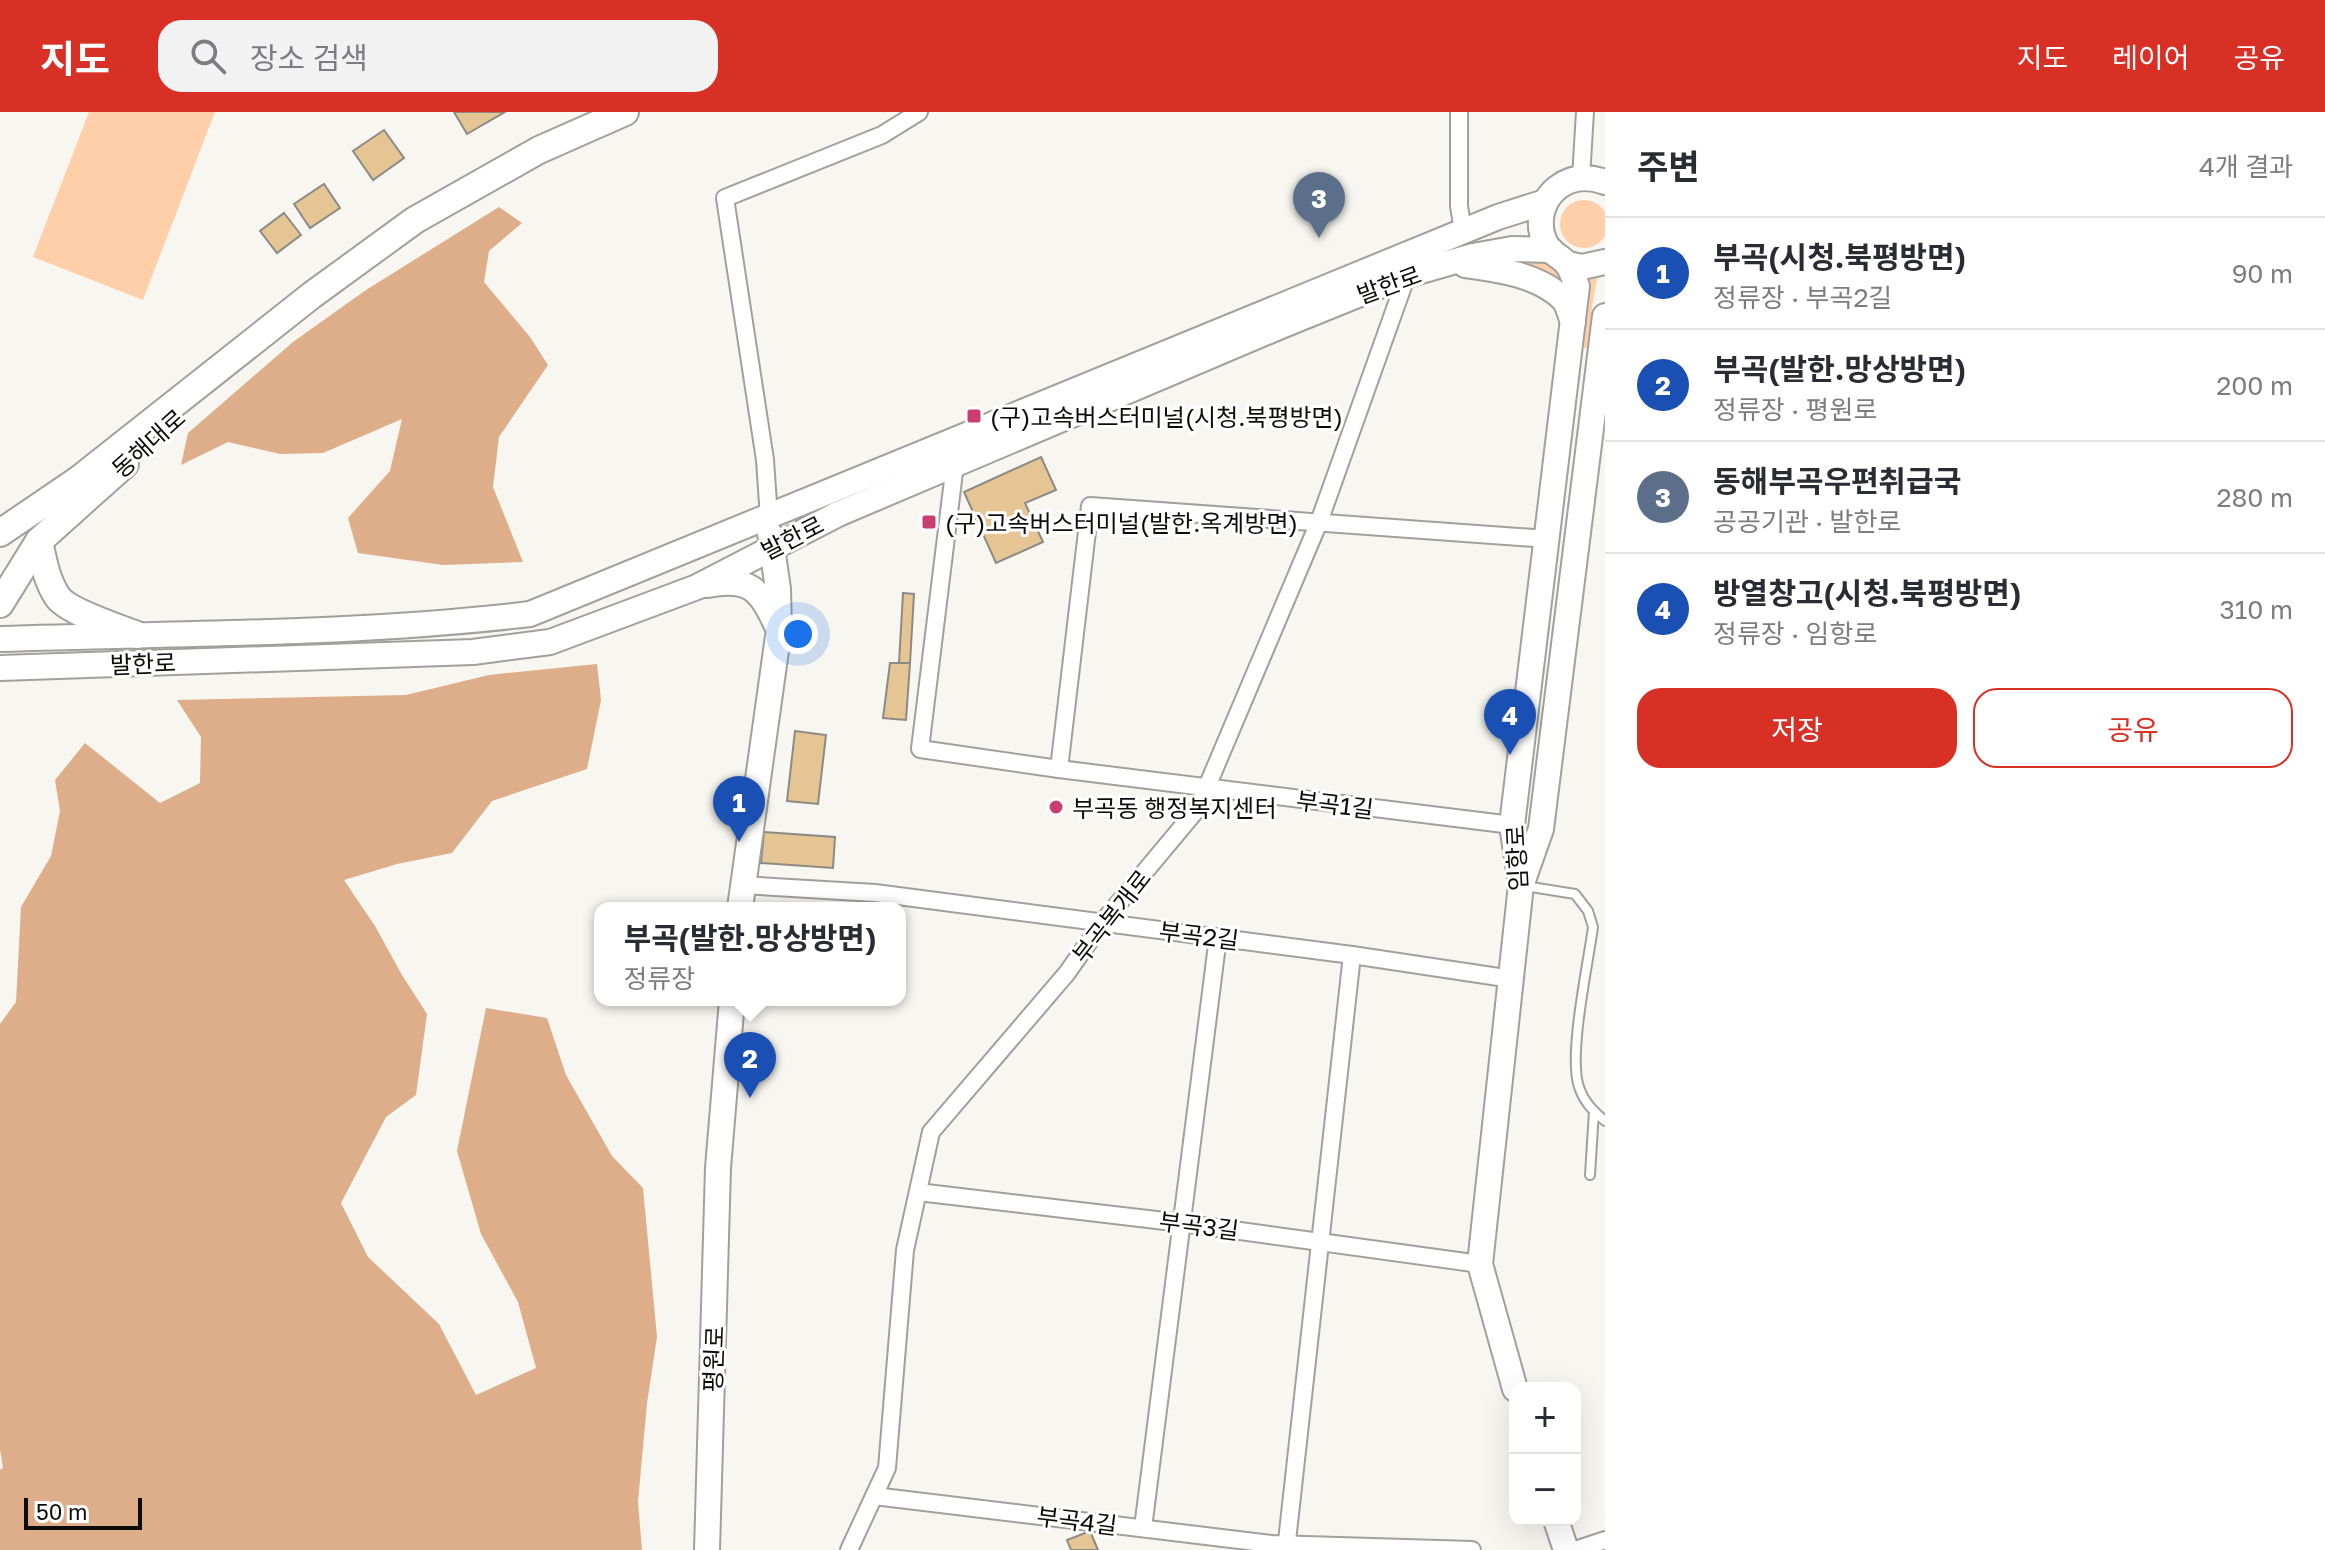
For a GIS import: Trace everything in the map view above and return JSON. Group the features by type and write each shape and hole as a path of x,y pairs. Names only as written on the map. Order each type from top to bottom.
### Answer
{"main road":[{"name":"동해대로","path":"0,533 78,480 312,295 415,220 539,150 625,112"},
{"name":"동해대로","path":"0,604 39,541 312,295"},
{"path":"39,541 47,576 58,600 137,635"}],"street":[{"path":"741,897 779,629 765,460 725,198 882,135 919,112"},
{"path":"1459,112 1459,206 1463,231"},
{"path":"1585,112 1597,179"},
{"name":"발한로","path":"0,639 399,626 530,614 1463,231 1545,202 1554,190 1566,182 1597,179"},
{"name":"임항로","path":"1513,1382 1480,1264 1521,885 1512,825 1577,286 1541,231 1545,202"},
{"name":"발한로","path":"0,668 448,653 550,642 697,587 838,514 1407,275 1512,249 1559,257 1582,267 1605,262"},
{"path":"1451,263 1501,269 1544,285 1565,300 1574,325"},
{"name":"부곡복개로","path":"849,1550 887,1468 905,1250 931,1132 1067,973 1102,923 1198,808 1319,522 1407,275"},
{"path":"1521,885 1541,829 1605,316"},
{"name":"부곡1길","path":"955,464 920,749 1512,825"},
{"path":"1059,769 1090,506 1548,539"},
{"path":"697,587 729,581 752,587 764,598 779,629"},
{"name":"부곡2길","path":"741,897 875,893 1512,979"},
{"path":"1143,1528 1218,937"},
{"path":"1286,1547 1352,955"},
{"name":"평원로","path":"707,1550 718,1168 732,1006"},
{"name":"부곡3길","path":"918,1192 1182,1223 1480,1264"},
{"name":"부곡4길","path":"874,1496 1286,1547 1472,1550"},
{"path":"1558,1526 1566,1550"},
{"path":"1575,1550 1605,1540"}],"lane":[{"path":"1521,885 1575,894 1588,911 1593,927 1576,1053 1578,1085 1588,1107 1605,1121"},
{"path":"1590,1175 1594,1111"}],"shaded area":[{"path":"89,112 215,112 143,300 33,257"},
{"path":"1584,200 1601,207 1608,224 1601,241 1584,248 1567,241 1560,224 1567,207"},
{"path":"499,207 522,223 489,251 484,282 530,337 548,365 499,437 493,487 523,562 443,565 358,553 348,518 390,471 402,419 323,453 280,454 228,442 181,465 188,433 293,342 366,290"},
{"path":"1523,259 1550,261 1570,287 1522,268"},
{"path":"1599,270 1592,306 1590,348 1584,348 1580,276"},
{"path":"597,664 601,700 587,769 492,801 452,853 397,864 344,880 427,1014 416,1095 386,1117 341,1203 368,1257 439,1324 476,1395 536,1368 518,1302 481,1234 457,1151 486,1008 547,1018 566,1075 612,1156 643,1188 657,1337 638,1502 642,1550 0,1550 0,1470 3,1468 0,1449 0,1024 16,1002 21,907 51,856 60,811 55,780 85,743 160,803 200,783 201,737 177,700 406,695 489,675"}],"building":[{"path":"454,112 505,112 467,134"},
{"path":"384,130 404,158 373,180 353,151"},
{"path":"324,184 340,208 310,228 294,204"},
{"path":"284,213 301,235 277,253 260,231"},
{"path":"1041,457 1056,490 1025,503 1043,542 996,563 964,492"},
{"path":"903,593 914,594 910,663 899,663"},
{"path":"890,663 910,663 906,720 883,718"},
{"path":"795,731 826,735 818,804 787,801"},
{"path":"764,832 835,837 833,868 761,863"},
{"path":"1090,1531 1098,1550 1071,1550 1067,1540"}],"place":[{"name":"동해부곡우편취급국","path":"1319,238"},
{"name":"(구)고속버스터미널(시청.북평방면)","path":"974,416"},
{"name":"(구)고속버스터미널(발한.옥계방면)","path":"929,522"},
{"name":"방열창고(시청.북평방면)","path":"1510,755"},
{"name":"부곡동 행정복지센터","path":"1056,807"},
{"name":"부곡(시청.북평방면)","path":"739,842"},
{"name":"부곡(발한.망상방면)","path":"750,1098"}]}
